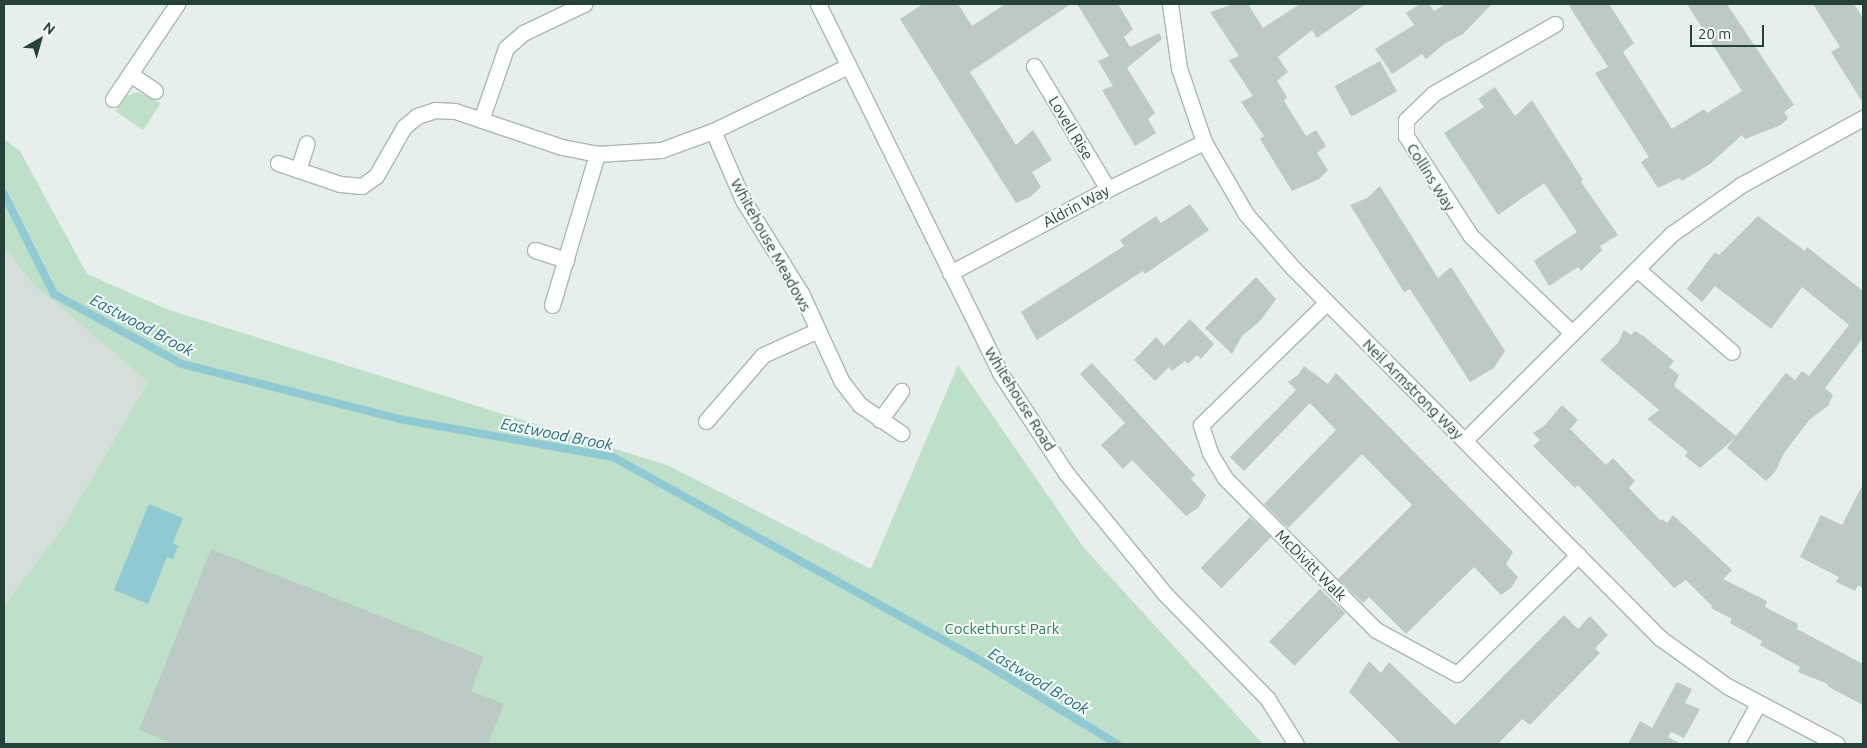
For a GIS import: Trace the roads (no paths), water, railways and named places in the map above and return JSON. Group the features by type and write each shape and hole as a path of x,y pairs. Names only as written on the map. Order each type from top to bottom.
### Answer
{"street":[{"path":"113,99 177,4"},
{"path":"481,120 506,48 523,33 584,4"},
{"name":"Whitehouse Road","path":"818,4 1000,373 1066,473 1165,594 1267,698 1296,744"},
{"name":"Neil Armstrong Way","path":"1170,4 1179,68 1204,142 1246,214 1326,303 1680,656 1758,704 1837,744"},
{"name":"Collins Way","path":"1555,24 1432,94 1406,120 1406,136 1471,236 1572,333"},
{"path":"278,163 340,184 362,186 376,176 394,142 417,116 435,110 455,111 562,147 597,154 661,150 713,131 848,66"},
{"name":"Lovell Rise","path":"1034,66 1108,189"},
{"path":"130,74 155,91"},
{"path":"1465,440 1673,233 1710,204 1863,118"},
{"name":"Whitehouse Meadows","path":"713,131 743,200 801,293 850,395 880,420 900,432"},
{"name":"Aldrin Way","path":"950,274 1108,189 1204,142"},
{"path":"298,170 307,143"},
{"path":"552,305 597,154"},
{"path":"535,250 566,260"},
{"path":"1636,269 1732,352"},
{"name":"McDivitt Walk","path":"1326,303 1201,425 1210,453 1225,478 1376,630 1457,674 1578,554"},
{"name":"Whitehouse Meadows","path":"706,421 764,355 783,344 818,330"},
{"path":"880,420 901,392"},
{"path":"1736,744 1758,704"}],"water":[{"path":"149,504 183,518 173,543 178,546 173,559 167,557 148,604 114,590"}],"waterway":[{"name":"Eastwood Brook","path":"4,194 54,294 182,364 399,419 613,457 984,663 1117,744"}],"park label":[{"name":"Cockethurst Park","path":"1002,629"}]}
